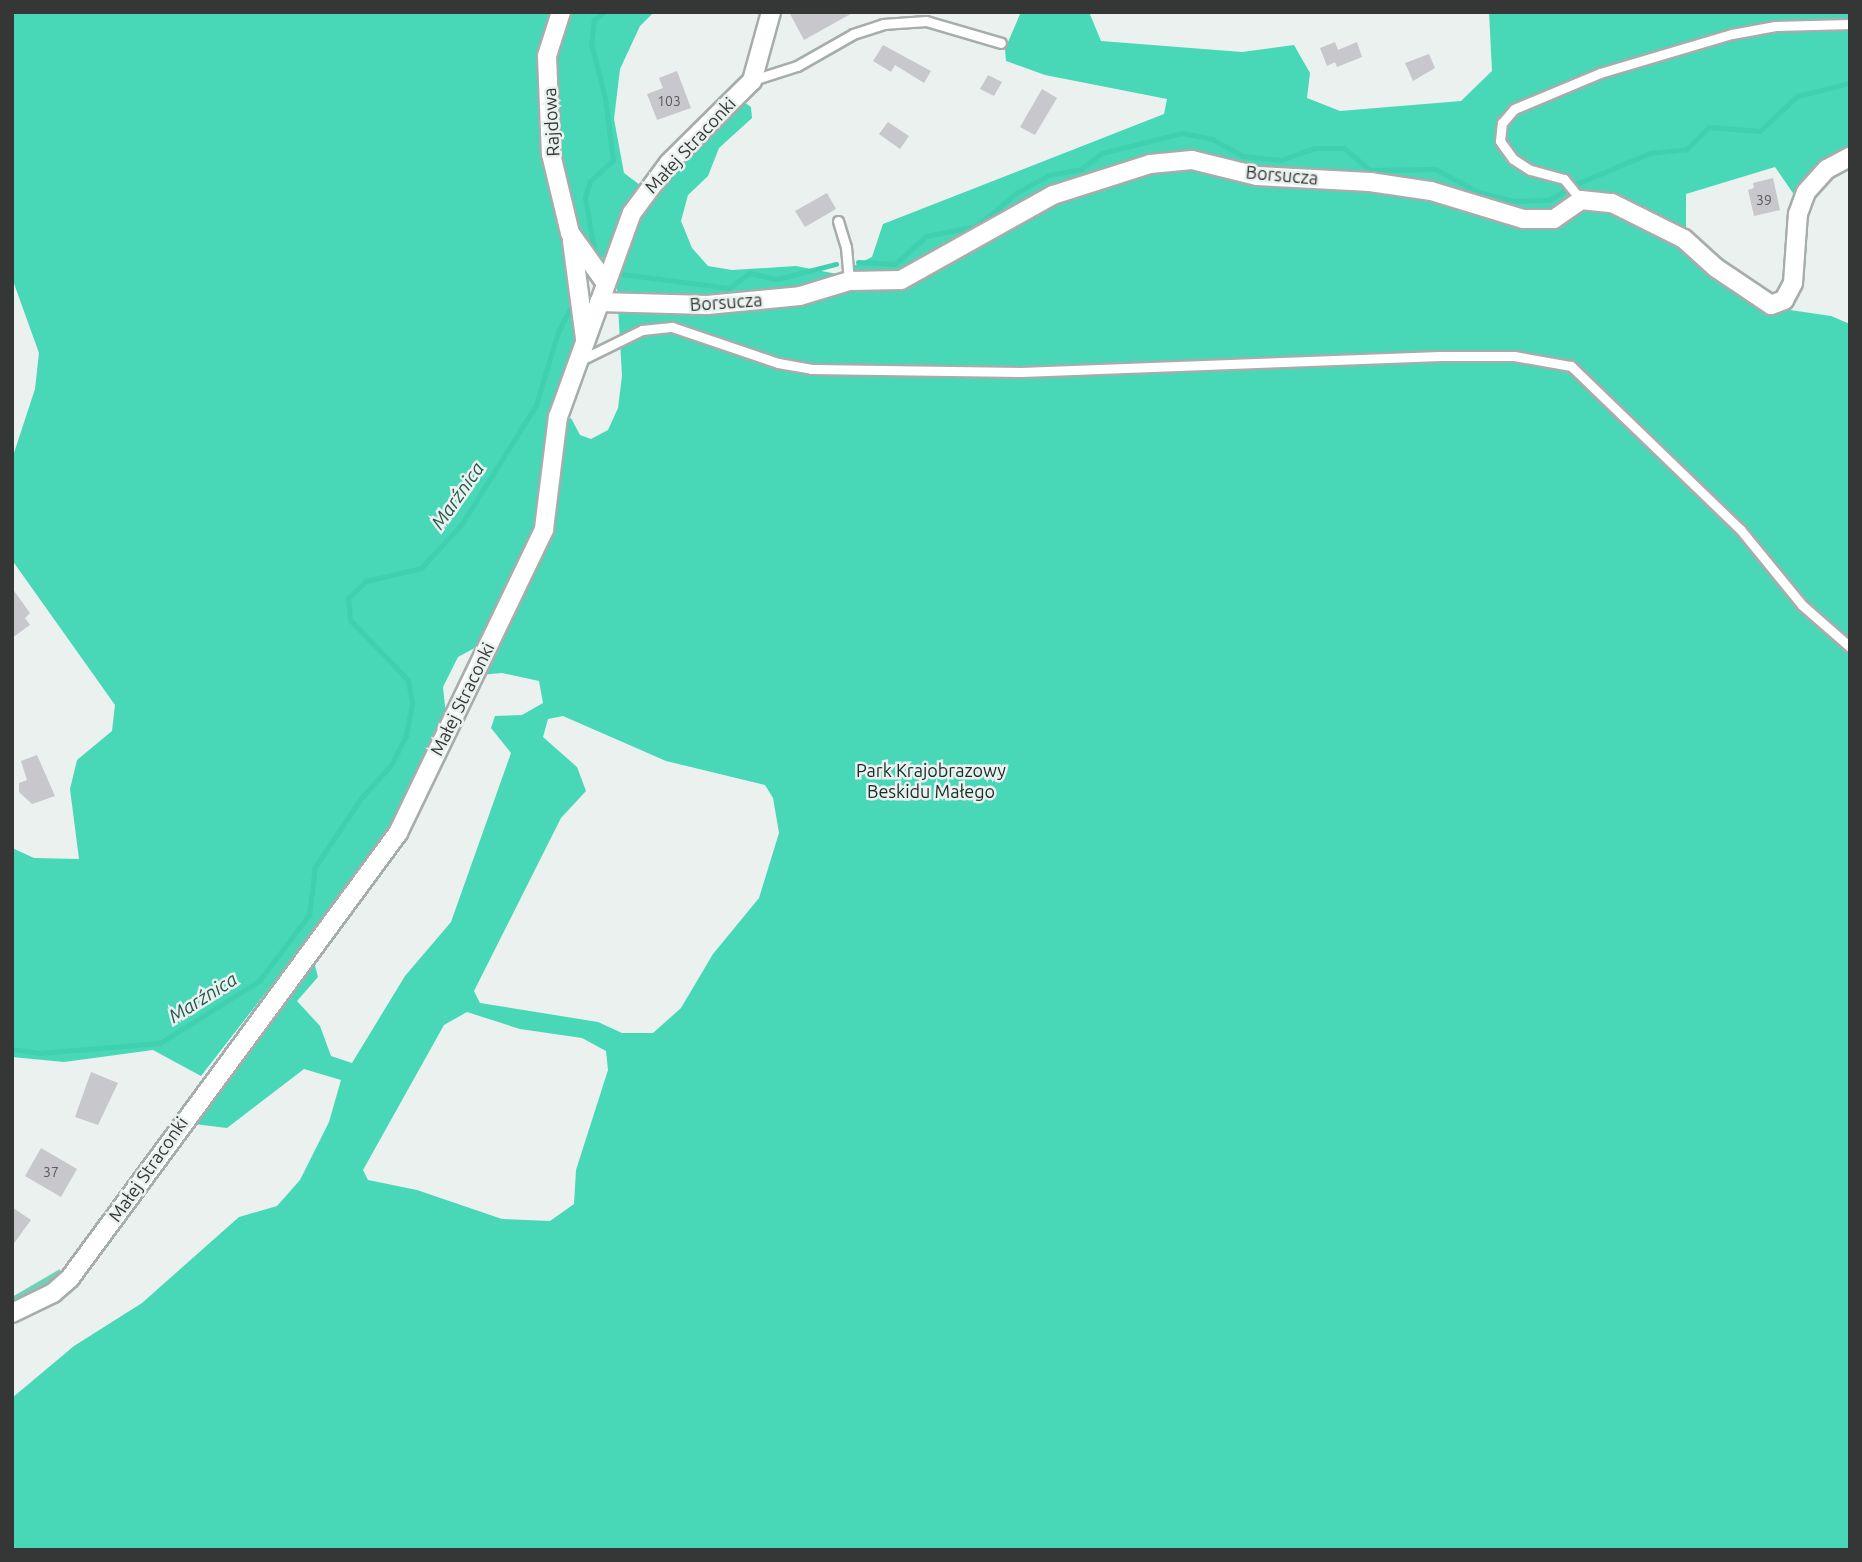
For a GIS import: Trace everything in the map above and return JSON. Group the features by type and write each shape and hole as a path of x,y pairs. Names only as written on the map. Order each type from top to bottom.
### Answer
{"street":[{"name":"Rajdowa","path":"561,12 547,56 550,142 574,239 585,338"},
{"name":"Małej Straconki","path":"12,1313 54,1293 70,1278 398,833 544,529 558,417 599,302 601,279 646,191 752,81 771,12"},
{"path":"1578,196 1612,203 1684,239 1759,300 1778,304 1793,283 1798,214 1806,192 1827,169 1850,157"},
{"name":"Borsucza","path":"599,302 707,305 800,296 849,281 901,280 1053,195 1150,164 1192,160 1257,176 1370,182 1431,191 1523,219 1554,219 1578,196"},
{"name":"Rajdowa","path":"574,239 601,279"}],"lane":[{"path":"752,81 797,66 853,34 883,24 926,21 1001,43"},
{"path":"1578,196 1564,179 1530,170 1513,159 1500,141 1502,123 1514,109 1600,73 1732,34 1775,26 1850,24"},
{"path":"838,221 846,247 849,281"},
{"path":"576,362 642,330 672,327 778,363 811,369 1021,372 1440,356 1514,356 1571,366 1730,519 1802,605 1850,647"}],"green space":[{"path":"12,12 556,12 543,58 570,255 575,340 547,437 542,517 480,645 458,657 443,687 446,715 393,829 201,1076 153,1050 64,1062 12,1057 12,848 34,858 79,859 70,789 77,760 112,731 115,705 12,560 12,459 35,389 39,353 12,278"},
{"path":"567,12 654,12 640,26 620,69 614,119 624,173 640,185 605,258 590,256 574,228 556,159 552,58"},
{"name":"Park Krajobrazowy Beskidu Małego","path":"1021,12 1089,12 1101,41 1242,52 1294,45 1310,73 1307,98 1340,111 1461,101 1492,71 1489,12 1850,12 1850,149 1797,199 1775,167 1686,194 1686,236 1777,308 1831,316 1850,324 1850,1550 12,1550 12,1398 74,1346 142,1303 239,1217 277,1206 300,1180 329,1122 341,1080 304,1069 227,1128 194,1124 313,958 318,977 297,1001 320,1026 331,1056 352,1063 405,976 451,922 511,753 491,728 495,716 522,715 543,703 539,681 502,673 479,675 516,604 562,423 571,418 580,435 591,439 608,430 618,408 622,376 616,271 639,216 673,167 744,102 751,107 752,118 719,148 708,176 688,195 681,221 692,248 708,266 732,270 796,266 837,274 872,257 883,224 1164,114 1167,99 1045,75 1006,61 1005,49","holes":["563,716 666,761 765,785 773,798 779,833 759,898 713,954 681,1008 653,1033 622,1033 598,1022 480,1003 474,991 561,818 586,791 577,767 543,737 548,719","467,1012 520,1029 582,1038 606,1051 608,1070 576,1170 574,1204 550,1221 502,1219 417,1190 368,1180 363,1170 444,1025"]},
{"path":"60,1269 60,1280 15,1306 12,1297"}],"building":[{"path":"789,12 854,12 804,40"},
{"path":"1335,42 1338,50 1357,42 1362,57 1337,67 1335,62 1327,66 1320,48"},
{"path":"883,45 931,71 924,83 895,65 891,72 873,61"},
{"path":"1429,54 1435,68 1413,81 1405,63"},
{"path":"677,71 691,108 657,120 647,94 663,88 659,78"},
{"path":"988,75 1002,82 994,96 980,89"},
{"path":"1042,89 1057,98 1035,135 1020,127"},
{"path":"888,122 909,136 900,149 879,134"},
{"path":"1773,178 1780,210 1754,216 1748,190 1754,188 1753,183"},
{"path":"827,193 836,209 805,227 795,211"},
{"path":"12,588 30,613 25,618 30,625 12,638"},
{"path":"37,755 55,796 32,804 19,792 19,783 27,780 21,761"},
{"path":"91,1072 118,1083 98,1125 75,1117"},
{"path":"41,1148 77,1169 61,1197 25,1176"},
{"path":"12,1207 31,1220 12,1246"}],"waterway":[{"name":"Marźnica","path":"595,256 585,197 590,181 613,160 605,98 591,43 594,20 604,12"},
{"path":"858,262 895,264 926,236 977,226 1016,193 1048,175 1081,169 1102,153 1182,133 1212,139 1243,156 1281,160 1314,148 1344,148 1369,170 1435,169 1478,192 1515,201 1549,200 1576,184 1650,153 1687,149 1709,127 1760,131 1797,96 1850,83"},
{"path":"614,273 729,288 750,273 777,279 836,264"},
{"name":"Marźnica","path":"12,1049 40,1053 160,1043 259,981 309,915 315,867 361,798 391,765 406,735 412,703 408,680 350,620 348,598 366,581 421,568 461,525 536,405 558,332 575,298"}]}
